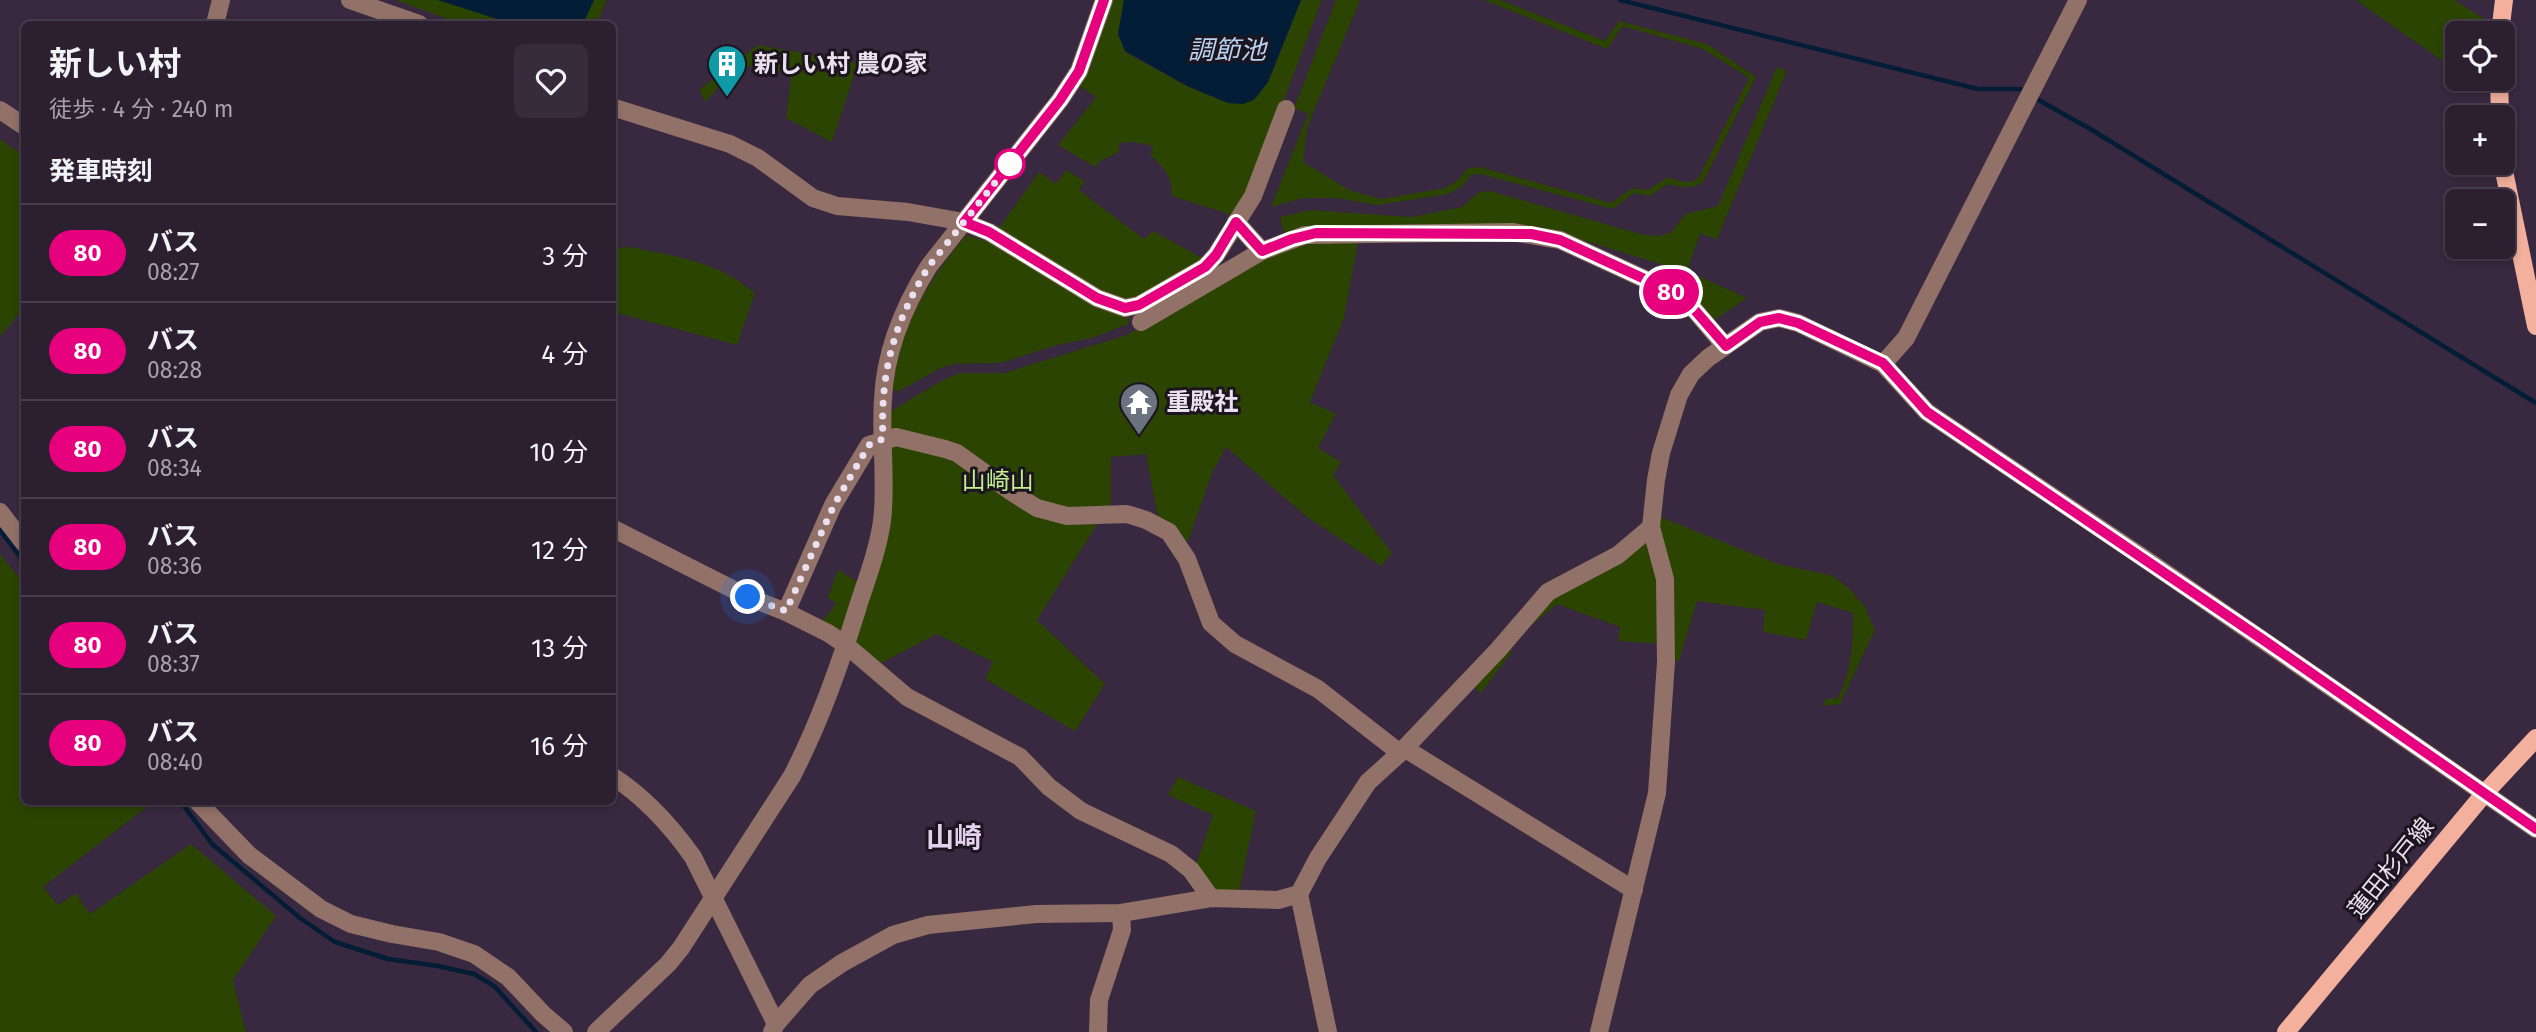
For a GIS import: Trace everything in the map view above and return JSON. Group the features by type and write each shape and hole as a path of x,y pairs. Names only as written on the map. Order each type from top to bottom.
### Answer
{"main road":[{"path":"2501,21 2504,0"},
{"path":"2505,175 2536,326"},
{"name":"蓮田杉戸線","path":"2286,1032 2484,794 2536,738"}],"street":[{"path":"219,21 221,0"},
{"path":"350,0 410,21"},
{"path":"596,1032 668,964 714,900 802,756 818,722 846,645 872,565 882,520 882,401 891,348 918,284 929,266 1073,81 1104,0"},
{"path":"1883,363 1906,338 2078,0"},
{"path":"616,108 730,144 758,158 813,198 837,206 908,212 964,222 989,232 1097,298 1125,308 1139,305 1205,267 1216,255 1253,196 1286,109"},
{"path":"0,110 21,124"},
{"path":"1236,222 1262,251"},
{"path":"1141,322 1262,251 1316,233 1531,234 1560,240 1675,293 1692,307 1726,346"},
{"path":"1599,1032 1657,793 1666,662 1665,579 1651,527 1659,462 1679,395 1691,374 1760,322 1779,318 1798,323 1883,363 1927,412 2413,742 2536,829"},
{"path":"786,611 834,505 869,445 896,437 957,453 1023,500 1053,513 1067,516 1127,514 1169,532 1187,559 1211,623 1235,644 1318,689 1402,750 1634,890"},
{"path":"0,512 21,539"},
{"path":"1328,1032 1299,894 1318,858 1368,782 1402,750 1548,592 1618,555 1651,527"},
{"path":"616,530 748,597 786,611 828,633 907,697 1020,757 1049,787 1081,811 1171,854 1191,870 1212,898"},
{"path":"616,779 634,790 677,834 693,857 774,1028 810,985 842,963 893,936 928,925 1023,915 1121,913 1212,898 1278,900 1299,894"},
{"path":"201,805 249,855 321,909 351,924 439,942 474,954 508,977 564,1032"},
{"path":"1098,1032 1099,1000 1122,930 1121,913"}],"green space":[{"path":"396,0 607,0 597,21 453,21"},
{"path":"1112,0 1124,0 1118,34 1125,52 1187,86 1228,103 1268,82 1301,0 1322,0 1248,194 1235,216 1172,196 1167,174 1151,156 1153,146 1133,142 1119,143 1119,152 1102,160 1095,167 1058,145 1096,97 1080,86 1089,71"},
{"path":"1336,0 1360,0 1307,128 1303,162 1349,190 1381,199 1445,188 1458,180 1468,168 1480,167 1611,203 1632,188 1648,190 1668,177 1684,182 1696,180 1749,78 1703,49 1623,26 1607,49 1484,0 1500,0 1605,41 1619,21 1707,44 1756,77 1703,182 1690,187 1668,184 1650,196 1634,193 1613,209 1480,174 1471,175 1461,187 1448,194 1377,205 1337,198 1303,198 1271,207 1308,114 1294,108"},
{"path":"2356,0 2454,0 2488,21 2445,21 2445,63"},
{"path":"758,45 858,63 832,142 786,118 791,78 768,67 747,67 739,71 724,82 706,102 699,90"},
{"path":"1777,67 1787,71 1717,239 1700,234 1687,271 1747,298 1710,323 1664,283 1670,267 1563,234 1284,234 1280,217 1311,210 1411,217 1462,207 1479,192 1490,191 1640,234 1659,236 1672,232 1685,214 1718,206"},
{"path":"0,139 21,154 21,312 0,337"},
{"path":"1066,170 1085,181 1079,190 1144,239 1153,231 1204,259 1135,299 1121,298 1085,283 999,228 1039,172 1056,184"},
{"path":"966,235 992,243 1125,314 1129,319 1128,324 1092,338 1057,345 1000,363 953,364 899,391 893,390 908,326 939,270"},
{"name":"山崎山","path":"1317,241 1358,242 1344,318 1310,402 1336,414 1318,448 1341,462 1333,475 1392,553 1381,566 1307,517 1226,447 1213,471 1188,541 1183,543 1158,517 1146,454 1111,457 1111,502 1037,620 1105,684 1075,731 985,679 993,662 937,634 881,663 855,642 880,563 887,417 894,409 959,373 1004,373 1127,335 1265,257"},
{"path":"631,247 696,262 726,273 755,293 737,345 616,313 616,248"},
{"path":"1658,516 1778,564 1833,576 1850,589 1865,607 1875,630 1840,704 1823,706 1826,699 1838,698 1846,677 1852,646 1853,613 1817,602 1806,640 1763,632 1765,610 1697,601 1679,661 1670,661 1670,644 1618,641 1620,627 1557,604 1533,624 1529,623 1508,649 1512,652 1481,693 1470,683 1553,594"},
{"path":"0,554 21,580 21,805 149,805 43,887 58,905 76,893 90,914 191,844 276,916 233,980 246,1032 0,1032"},
{"path":"838,570 858,582 844,630 839,631 821,623 836,604 828,597"},
{"path":"1178,777 1256,811 1239,892 1216,891 1196,865 1213,815 1168,795"}],"water":[{"path":"438,0 594,0 584,21 503,21"},
{"name":"調節池","path":"1124,0 1301,0 1268,82 1254,100 1243,104 1228,103 1187,86 1125,51 1118,34"}],"waterway":[{"path":"1620,0 1978,89 2021,89 2025,92"},
{"path":"2035,98 2092,130 2536,403"},
{"path":"0,530 21,558"},
{"path":"183,805 212,844 300,918 335,942 388,959 474,974 494,986 536,1032"}],"bus line":[{"name":"80","path":"1104,0 1079,71 1060,100 964,222 989,232 1097,298 1125,308 1139,305 1205,267 1216,255 1236,222 1262,251 1316,233 1531,234 1560,240 1675,293 1692,307 1726,346 1760,322 1779,318 1798,323 1883,363 1927,412 2413,742 2536,829"}],"place":[{"name":"新しい村 農の家","path":"727,98"},
{"name":"重殿社","path":"1139,436"}],"district":[{"name":"山崎","path":"954,837"}],"route":[{"path":"748,597 786,611 834,505 869,445 883,439 882,401 885,373 891,348 918,284 929,266 1013,160 1010,164"}]}
